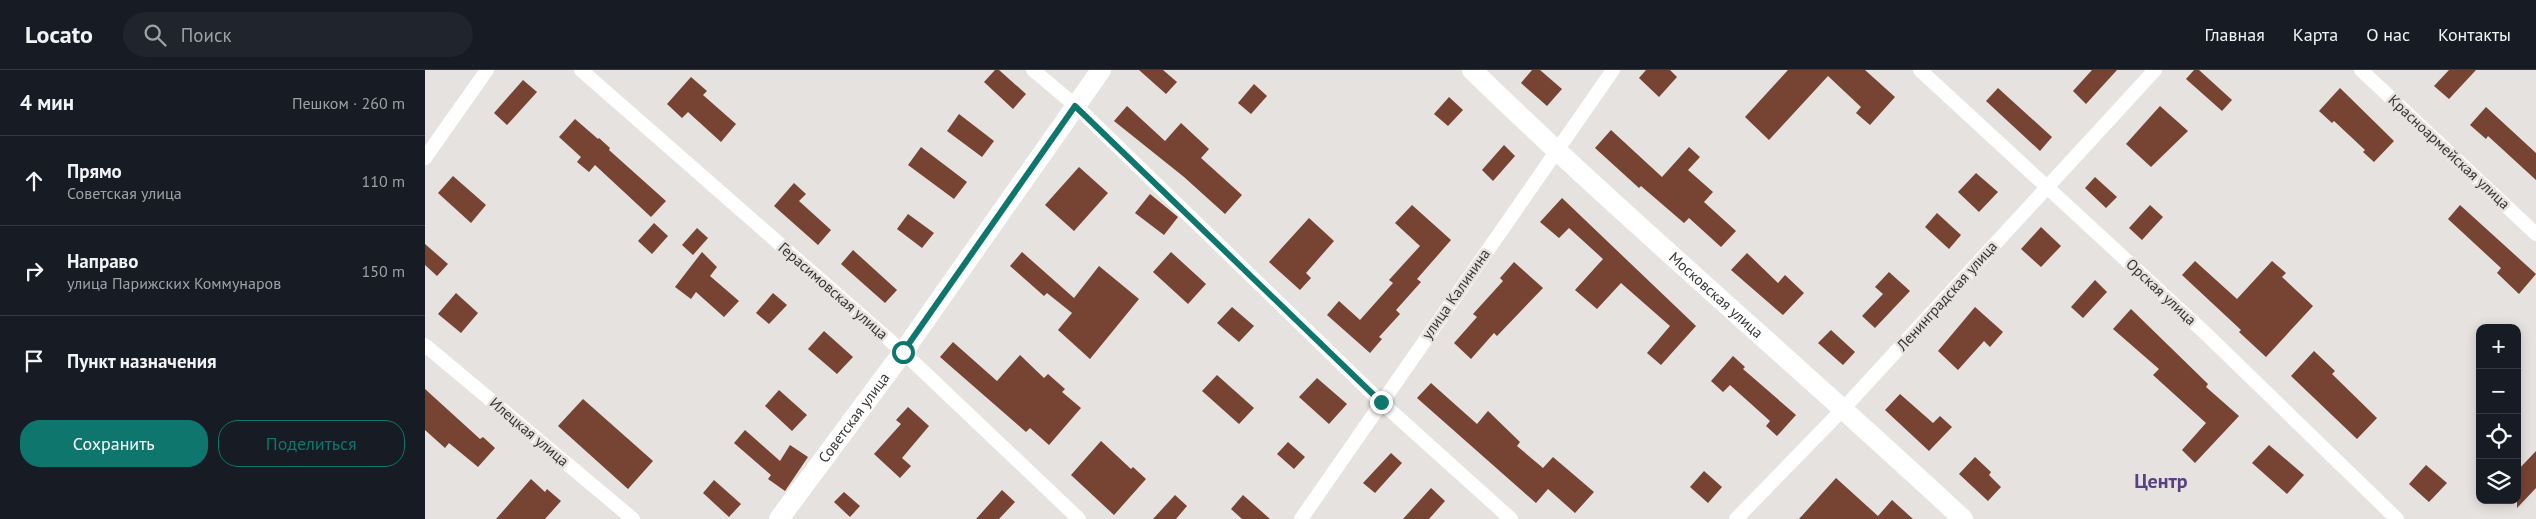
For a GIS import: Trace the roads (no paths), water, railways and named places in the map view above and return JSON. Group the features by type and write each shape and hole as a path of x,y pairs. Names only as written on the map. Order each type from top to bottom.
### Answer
{"street":[{"path":"425,158 487,70"},
{"name":"Герасимовская улица","path":"581,70 903,352 1079,519"},
{"path":"1033,70 1075,106 1381,402 1511,519"},
{"name":"Советская улица","path":"779,519 903,352 1101,70"},
{"name":"Московская улица","path":"1472,70 1555,151 1844,408 1963,519"},
{"name":"улица Калинина","path":"1301,519 1613,70"},
{"name":"Орская улица","path":"1920,70 2047,185 2202,330 2397,519"},
{"name":"Ленинградская улица","path":"1736,519 1844,408 2047,185 2155,70"},
{"name":"Красноармейская улица","path":"2361,70 2536,234"},
{"name":"Илецкая улица","path":"425,345 633,519"}],"district":[{"name":"Центр","path":"2161,481"}]}
